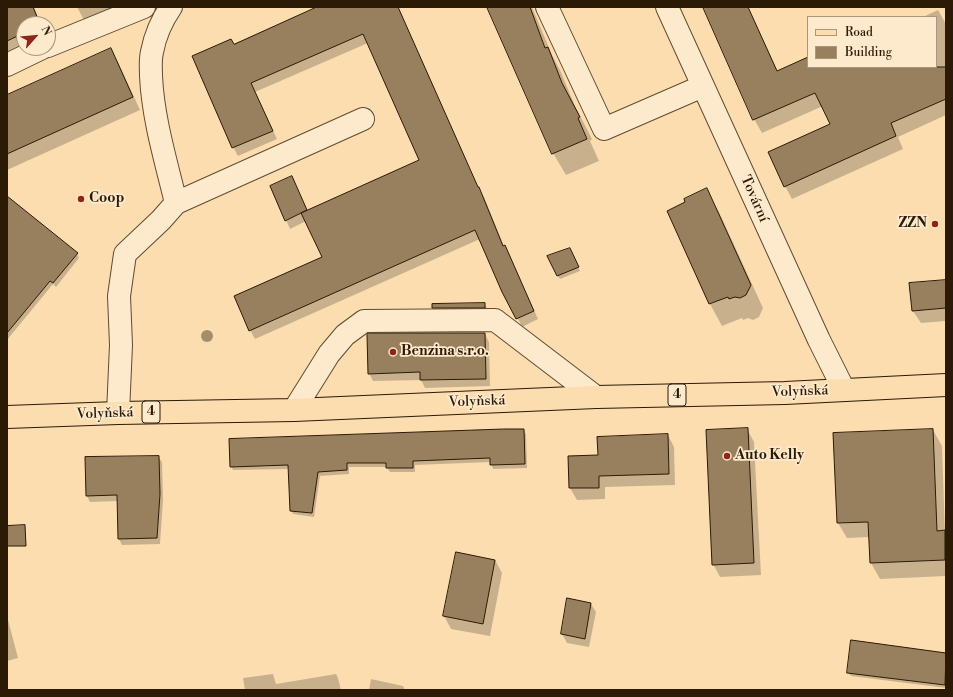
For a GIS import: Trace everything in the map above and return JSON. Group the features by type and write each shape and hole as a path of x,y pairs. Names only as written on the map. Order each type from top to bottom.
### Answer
{"main road":[{"name":"Volyňská","path":"7,417 118,413 294,410 596,397 785,393 946,385"}],"street":[{"path":"56,43 144,7"},
{"path":"171,7 164,18 156,38 152,53 151,69 152,96 176,203"},
{"path":"547,7 604,130 703,86"},
{"name":"Tovární","path":"667,7 819,340 844,390"},
{"path":"7,65 26,56"},
{"path":"118,413 122,345 119,296 122,266 125,254 161,220 176,203 363,119"},
{"path":"294,410 329,354 344,335 364,321 495,320 596,397"}],"building":[{"path":"7,7 33,7 37,16 16,16 16,37 7,41"},
{"path":"317,7 398,7 479,187 503,246 505,245 534,311 516,319 502,292 475,230 249,331 234,296 322,257 301,213 419,160 363,34 251,83 273,131 232,148 192,56 231,39 234,44"},
{"path":"487,7 530,7 545,48 548,47 562,83 580,117 578,118 587,139 552,154"},
{"path":"703,7 748,7 777,71 807,57 807,68 946,67 946,99 891,123 896,136 784,187 768,152 830,124 815,93 753,120"},
{"path":"111,48 133,97 7,154 7,95"},
{"path":"292,176 307,210 285,221 270,186"},
{"path":"707,188 751,285 746,295 740,298 735,297 729,299 728,297 709,304 667,211 685,202 684,199"},
{"path":"7,196 78,253 53,283 50,281 7,333"},
{"path":"570,248 579,267 557,276 547,256"},
{"path":"946,280 946,308 912,311 909,283"},
{"path":"485,303 485,308 432,308 432,304"},
{"path":"368,333 485,333 486,379 420,380 420,372 368,374"},
{"path":"748,428 754,563 712,565 706,430"},
{"path":"524,429 525,464 490,465 490,458 413,461 413,468 386,468 386,463 347,463 347,470 318,472 312,513 290,511 288,465 230,467 229,439"},
{"path":"933,429 937,531 945,530 945,560 870,563 868,522 837,523 833,433"},
{"path":"668,434 669,474 599,476 599,488 569,488 568,456 598,455 597,437"},
{"path":"159,456 160,494 157,538 118,539 117,495 86,496 85,457"},
{"path":"25,525 26,546 7,546 7,526"},
{"path":"456,552 495,560 483,624 443,616"},
{"path":"567,598 591,603 585,639 561,634"},
{"path":"851,640 946,653 945,685 847,673"}],"place":[{"name":"Coop","path":"81,199"},
{"name":"ZZN","path":"935,224"},
{"name":"Benzina s.r.o.","path":"393,352"},
{"name":"Auto Kelly","path":"727,456"}]}
